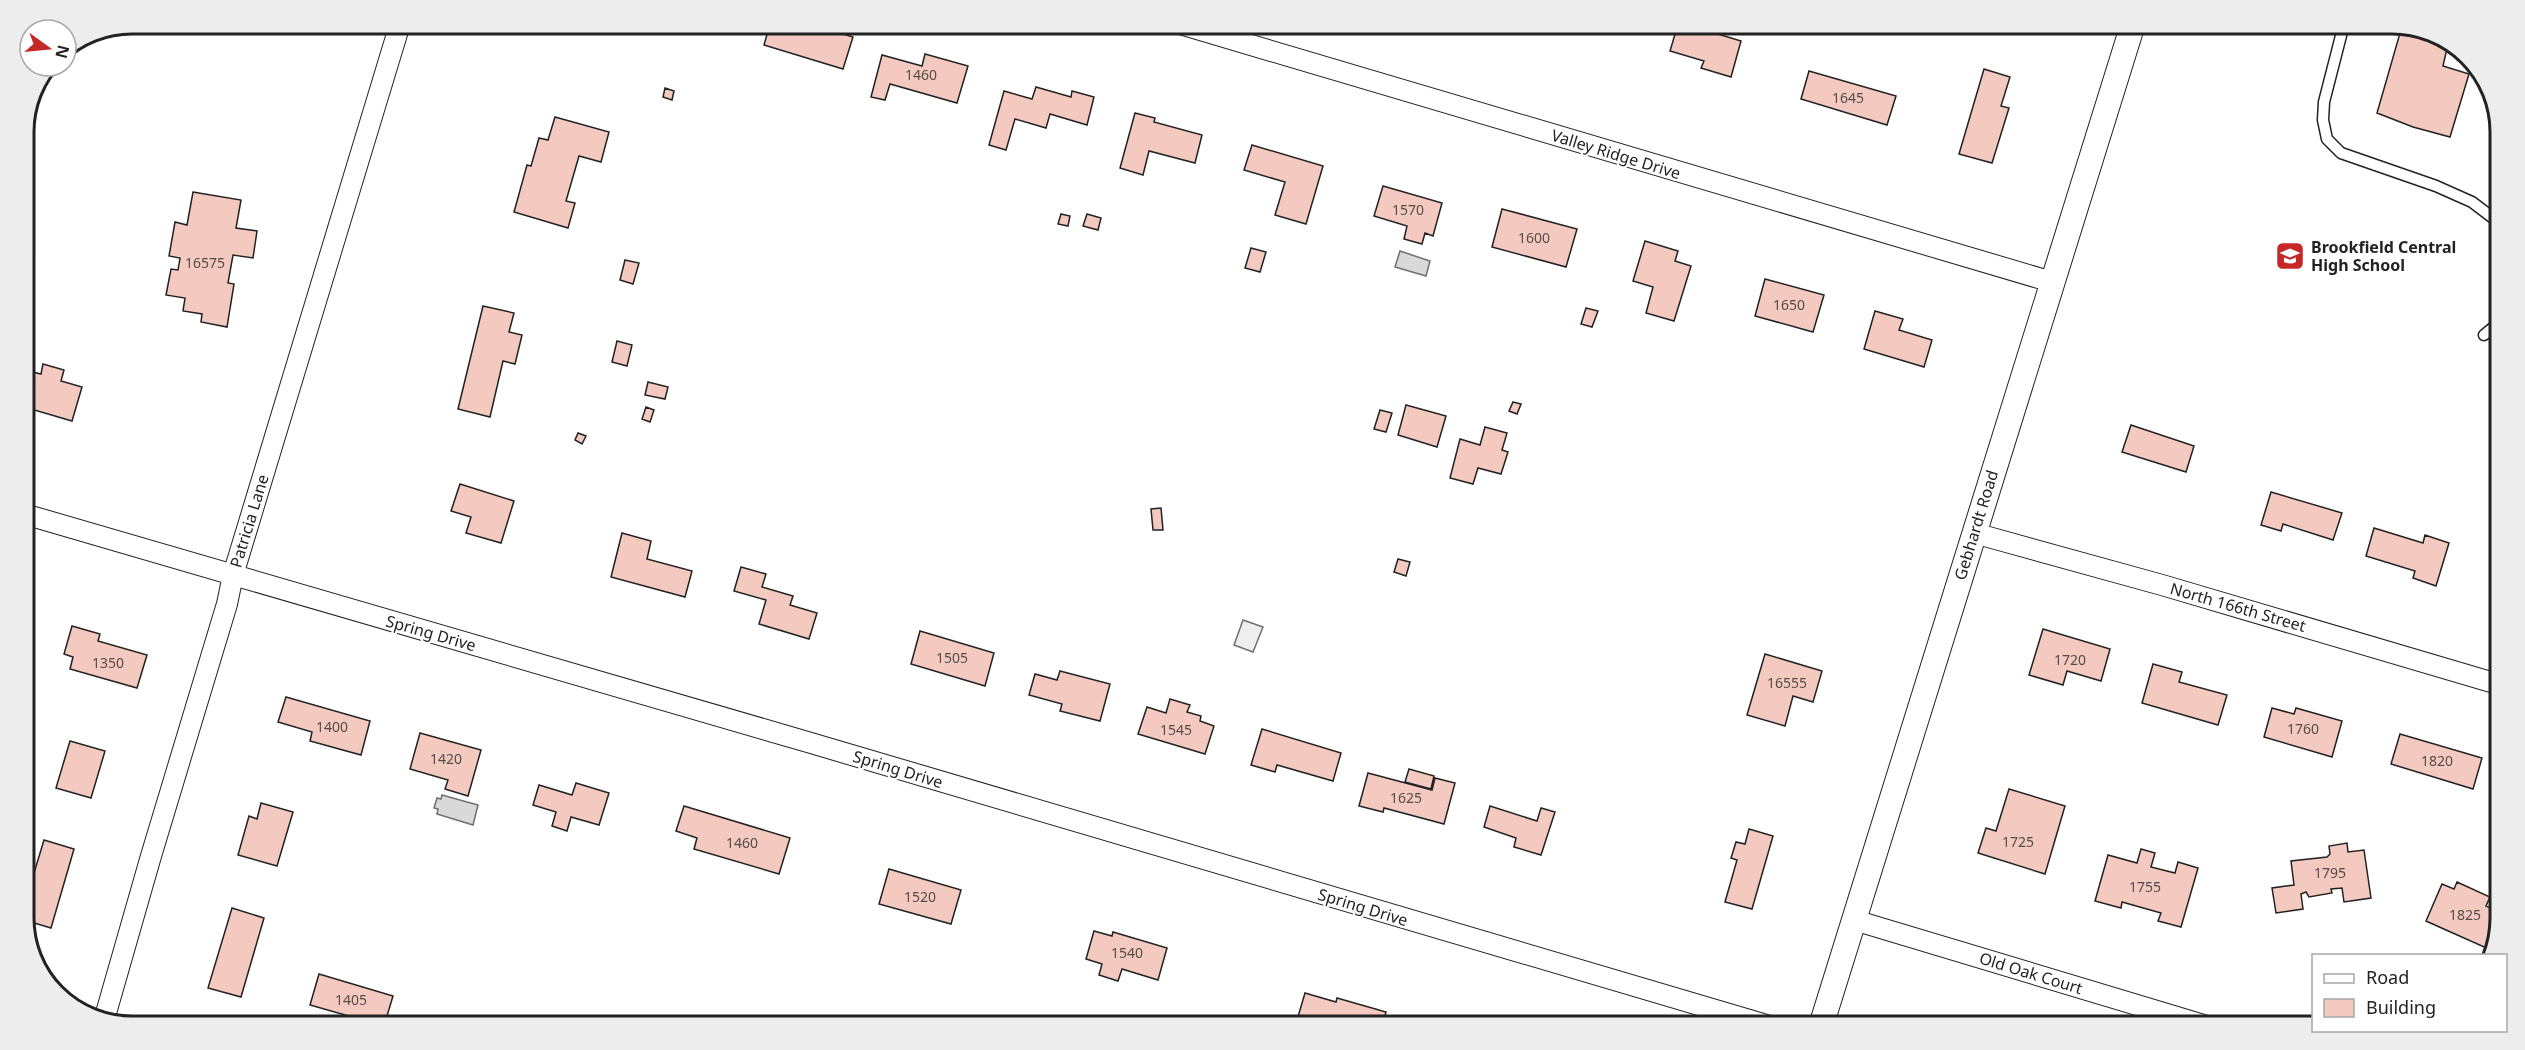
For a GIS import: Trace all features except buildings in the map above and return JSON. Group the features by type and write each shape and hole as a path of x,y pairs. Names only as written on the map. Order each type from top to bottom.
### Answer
{"street":[{"name":"Patricia Lane","path":"107,1012 151,856 227,604 233,575 397,34"},
{"name":"Valley Ridge Drive","path":"1214,34 2052,282"},
{"name":"Gebhardt Road","path":"1824,1016 2130,34"},
{"name":"Spring Drive","path":"35,517 1736,1016"},
{"name":"North 166th Street","path":"1974,533 2162,585 2490,682"},
{"name":"Old Oak Court","path":"1854,920 2174,1016"}],"lane":[{"path":"2341,34 2324,102 2323,120 2327,140 2341,153 2436,186 2472,202 2490,216"},
{"path":"2484,335 2490,330"}],"shaded area":[{"path":"1400,251 1430,261 1426,276 1395,267"},
{"path":"1243,620 1263,627 1253,652 1234,645"},
{"path":"442,795 478,805 473,825 437,814 438,809 434,808 437,798 441,799"}],"place":[{"name":"Brookfield Central High School","path":"2290,256"}]}
